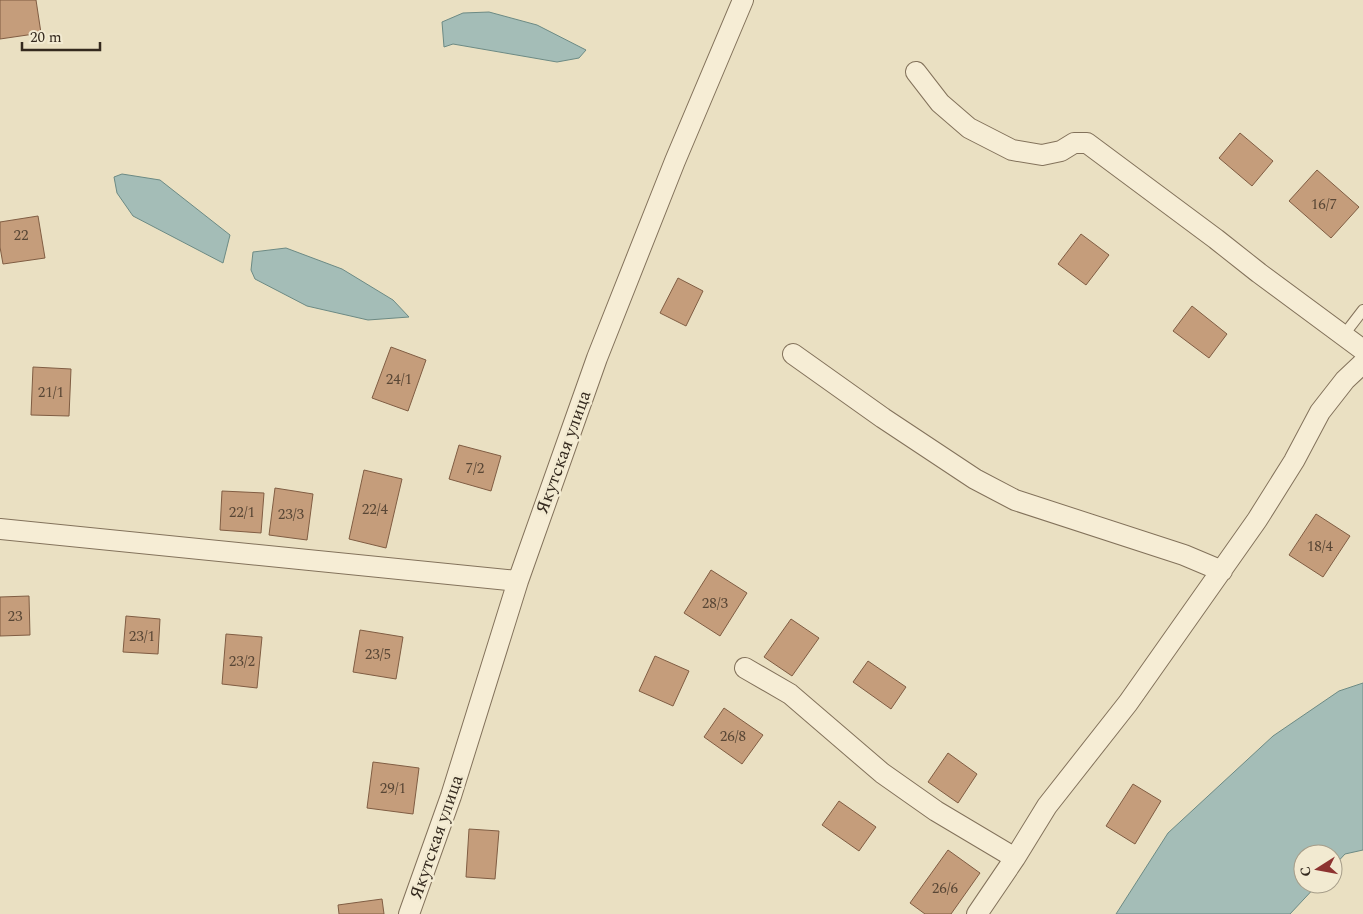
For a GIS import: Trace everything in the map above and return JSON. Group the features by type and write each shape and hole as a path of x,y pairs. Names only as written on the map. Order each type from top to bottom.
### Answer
{"street":[{"name":"Якутская улица","path":"409,914 451,796 518,581 597,358 743,0"},
{"path":"916,72 940,103 970,128 1012,150 1042,155 1061,151 1074,143 1086,143 1216,238 1259,273 1363,350"},
{"path":"793,354 883,418 967,474 1015,500 1184,555 1222,571"},
{"path":"977,914 1048,806 1128,703 1257,520 1294,461 1320,412 1346,380 1363,363"},
{"path":"0,529 518,581"},
{"path":"745,668 790,694 882,773 936,811 1015,858"}],"lane":[{"path":"1343,336 1363,310"}],"water":[{"path":"489,12 537,25 586,50 579,58 557,62 453,44 444,47 442,22 463,13"},
{"path":"122,174 160,180 230,235 223,263 133,216 117,193 114,177"},
{"path":"286,248 342,269 393,300 409,317 368,320 307,306 255,279 251,270 253,252"},
{"path":"1363,683 1363,850 1343,856 1343,844 1293,844 1293,894 1309,894 1290,914 1116,914 1168,833 1273,736 1339,691"}],"building":[{"path":"0,0 36,0 41,33 0,39"},
{"path":"1240,133 1273,161 1252,186 1219,158"},
{"path":"1317,170 1359,207 1331,238 1289,201"},
{"path":"38,216 45,258 3,264 0,247 0,222"},
{"path":"1081,234 1109,255 1086,285 1058,264"},
{"path":"678,278 703,291 686,326 660,313"},
{"path":"1192,306 1227,334 1209,358 1173,331"},
{"path":"391,347 426,360 408,411 372,398"},
{"path":"33,367 71,369 69,416 31,415"},
{"path":"459,445 501,456 491,491 449,479"},
{"path":"364,470 402,479 386,548 349,539"},
{"path":"275,488 313,494 307,540 269,535"},
{"path":"222,491 264,493 261,533 220,530"},
{"path":"1316,514 1350,536 1323,577 1289,555"},
{"path":"711,570 747,593 720,636 684,613"},
{"path":"29,596 30,635 0,636 0,597"},
{"path":"126,616 160,619 158,654 123,652"},
{"path":"791,619 819,638 792,676 764,657"},
{"path":"360,630 403,637 396,679 353,672"},
{"path":"226,634 262,637 257,688 222,684"},
{"path":"655,656 689,671 673,706 639,691"},
{"path":"868,661 906,687 891,709 853,682"},
{"path":"724,708 763,735 742,764 704,737"},
{"path":"948,753 977,774 958,803 928,782"},
{"path":"373,762 419,768 413,814 367,808"},
{"path":"1133,784 1161,801 1135,844 1106,826"},
{"path":"839,801 876,827 859,851 822,825"},
{"path":"469,829 499,831 495,879 466,877"},
{"path":"948,850 980,873 951,914 925,914 910,903"},
{"path":"382,899 384,914 339,914 338,905"}]}
